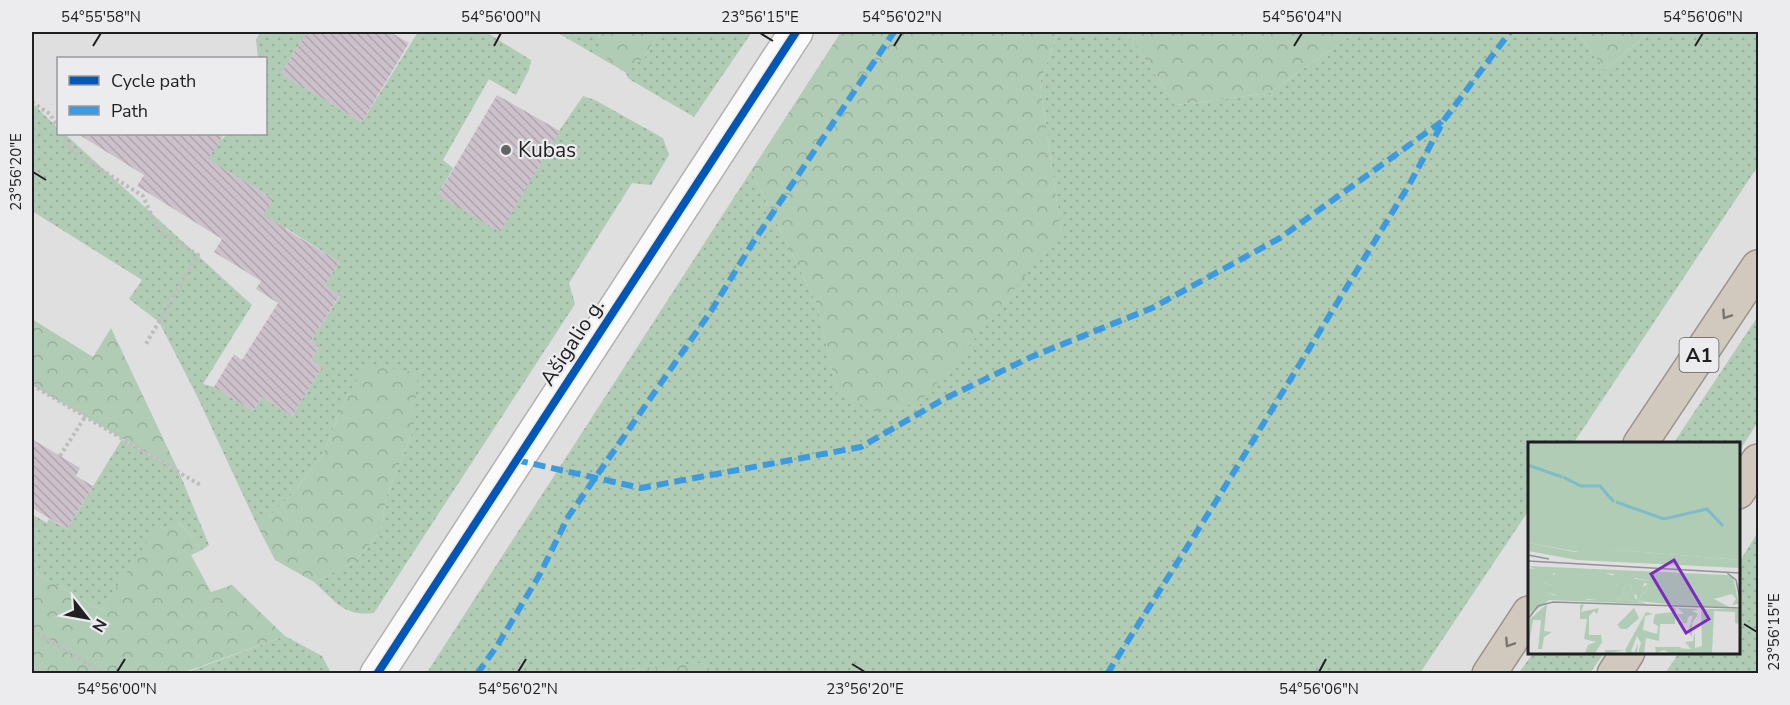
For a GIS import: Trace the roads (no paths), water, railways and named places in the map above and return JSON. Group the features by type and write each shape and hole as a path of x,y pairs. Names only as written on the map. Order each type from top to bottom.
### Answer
{"highway":[{"name":"A1","path":"1641,442 1758,267"},
{"path":"1739,489 1758,461"},
{"path":"1489,674 1528,615"},
{"path":"1614,674 1627,654"}],"street":[{"name":"Ašigalio g.","path":"378,674 796,32"}],"place":[{"name":"Kubas","path":"506,150"}]}
